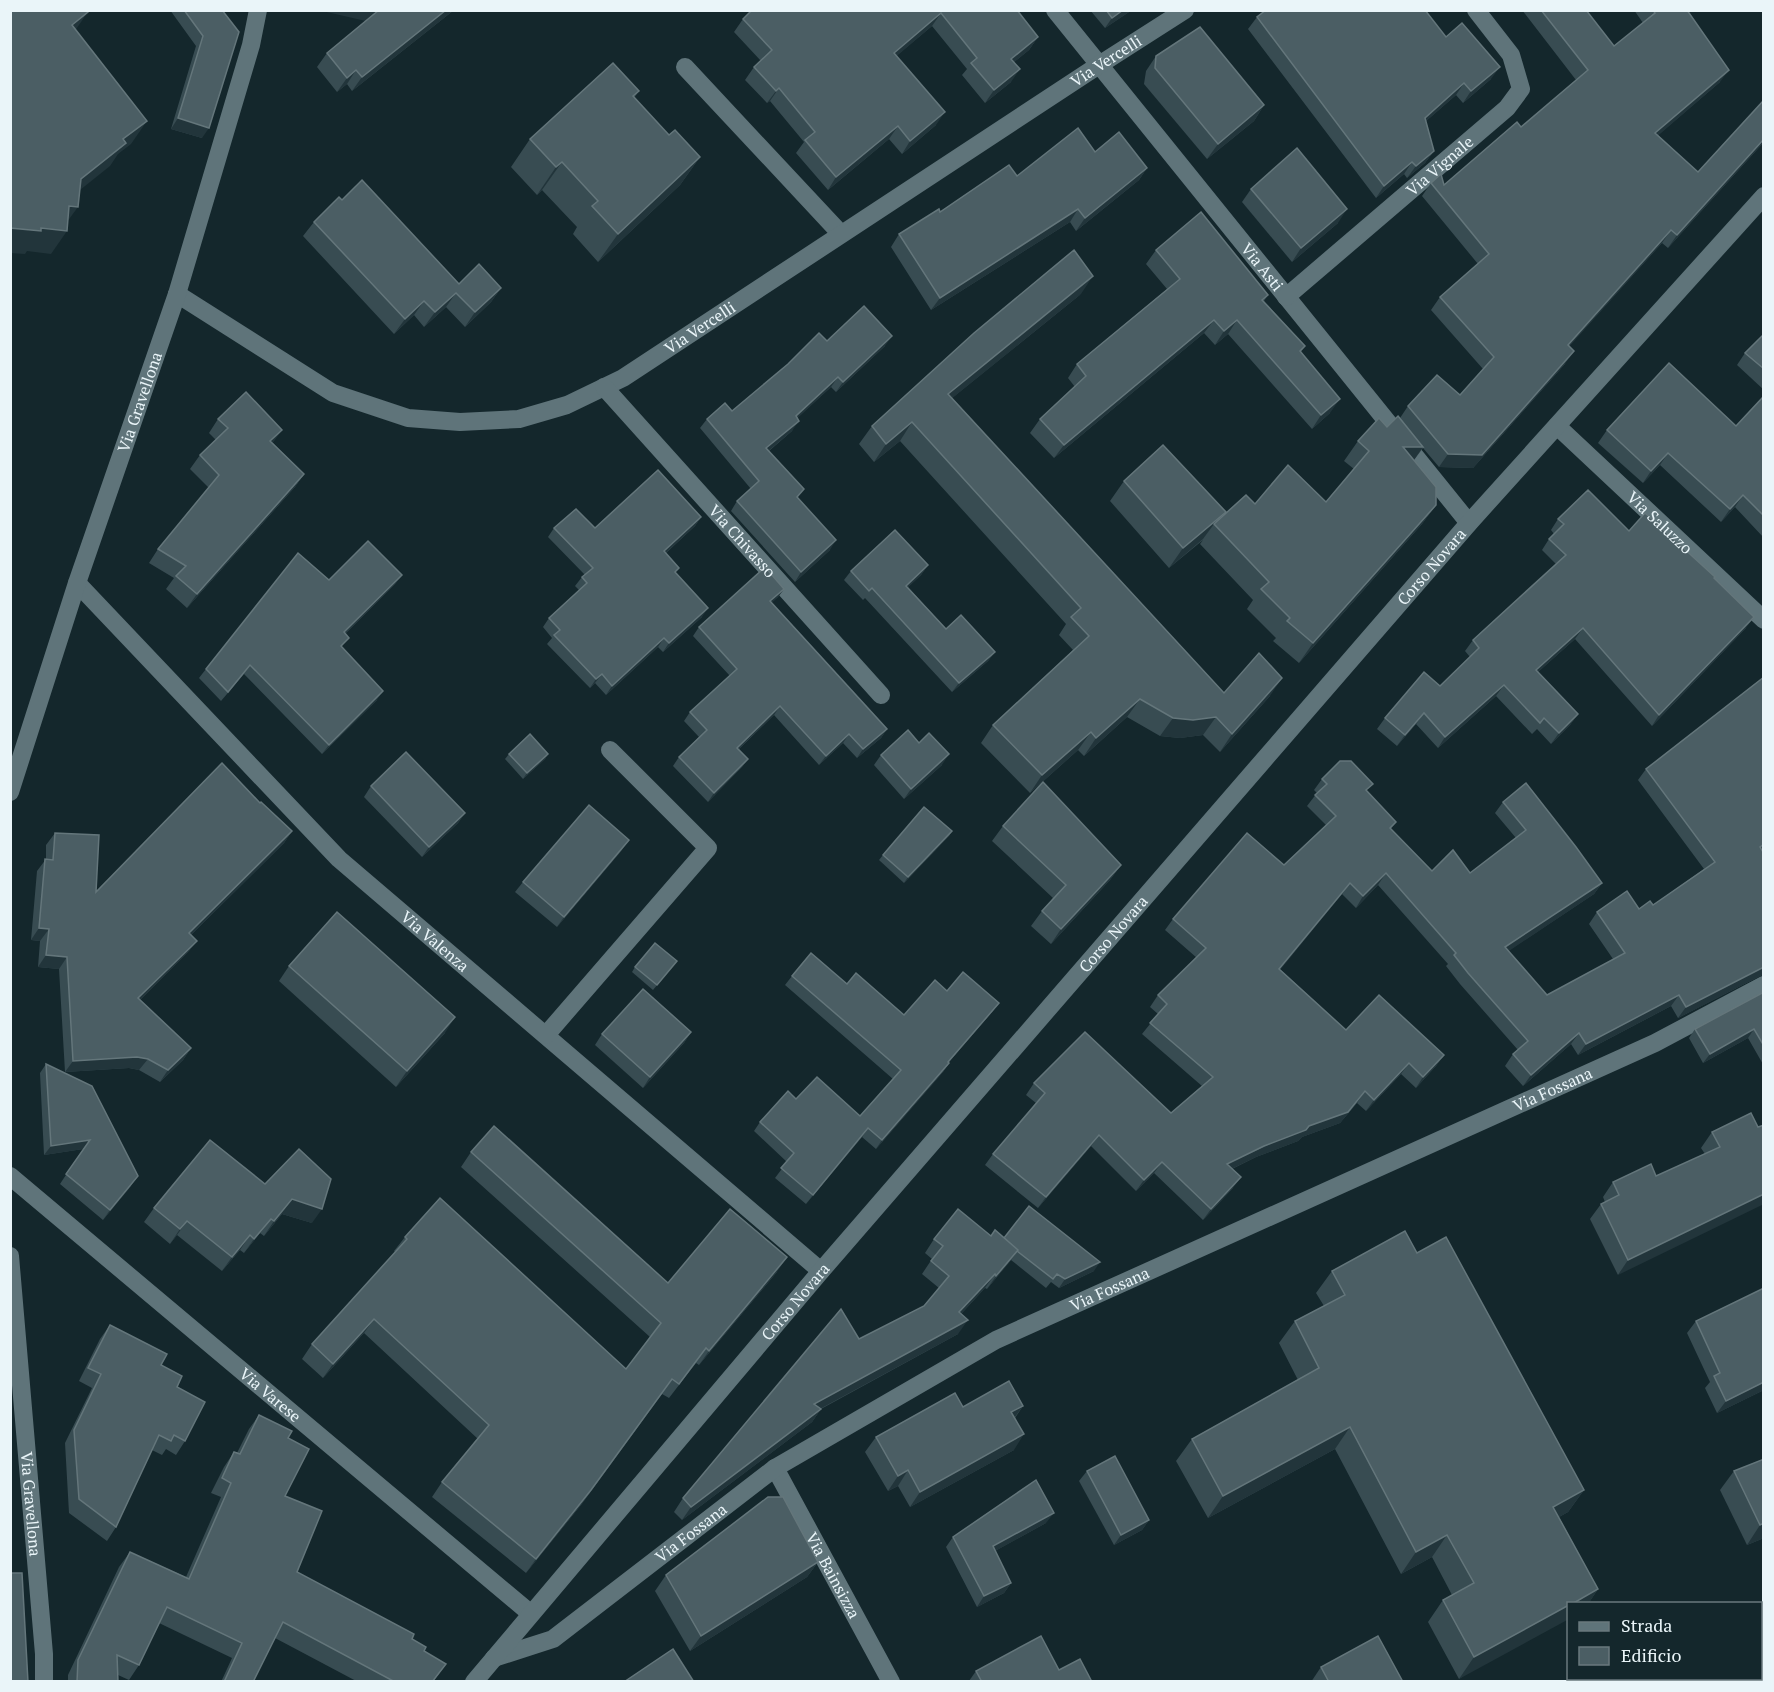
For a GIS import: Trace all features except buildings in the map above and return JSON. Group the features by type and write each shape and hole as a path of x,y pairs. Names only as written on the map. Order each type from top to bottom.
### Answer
{"street":[{"name":"Via Gravellona","path":"10,792 76,583 177,294 251,45 258,10"},
{"name":"Via Asti","path":"1055,10 1468,523"},
{"name":"Via Vercelli","path":"177,294 333,393 408,418 460,422 519,419 567,405 623,378 1185,10"},
{"name":"Via Vignale","path":"1286,297 1507,108 1521,89 1511,55 1476,10"},
{"path":"684,67 841,234"},
{"name":"Corso Novara","path":"474,1682 821,1271 1468,523 1764,196"},
{"name":"Via Chivasso","path":"604,387 881,695"},
{"name":"Via Saluzzo","path":"1557,426 1764,620"},
{"name":"Via Valenza","path":"76,583 339,859 821,1271"},
{"path":"546,1035 708,848 610,750"},
{"name":"Via Fossana","path":"494,1658 553,1639 775,1468 996,1340 1655,1043 1764,985"},
{"name":"Via Varese","path":"10,1176 531,1613"},
{"name":"Via Gravellona","path":"10,1256 44,1654 44,1682"},
{"name":"Via Bainsizza","path":"775,1468 891,1682"}]}
